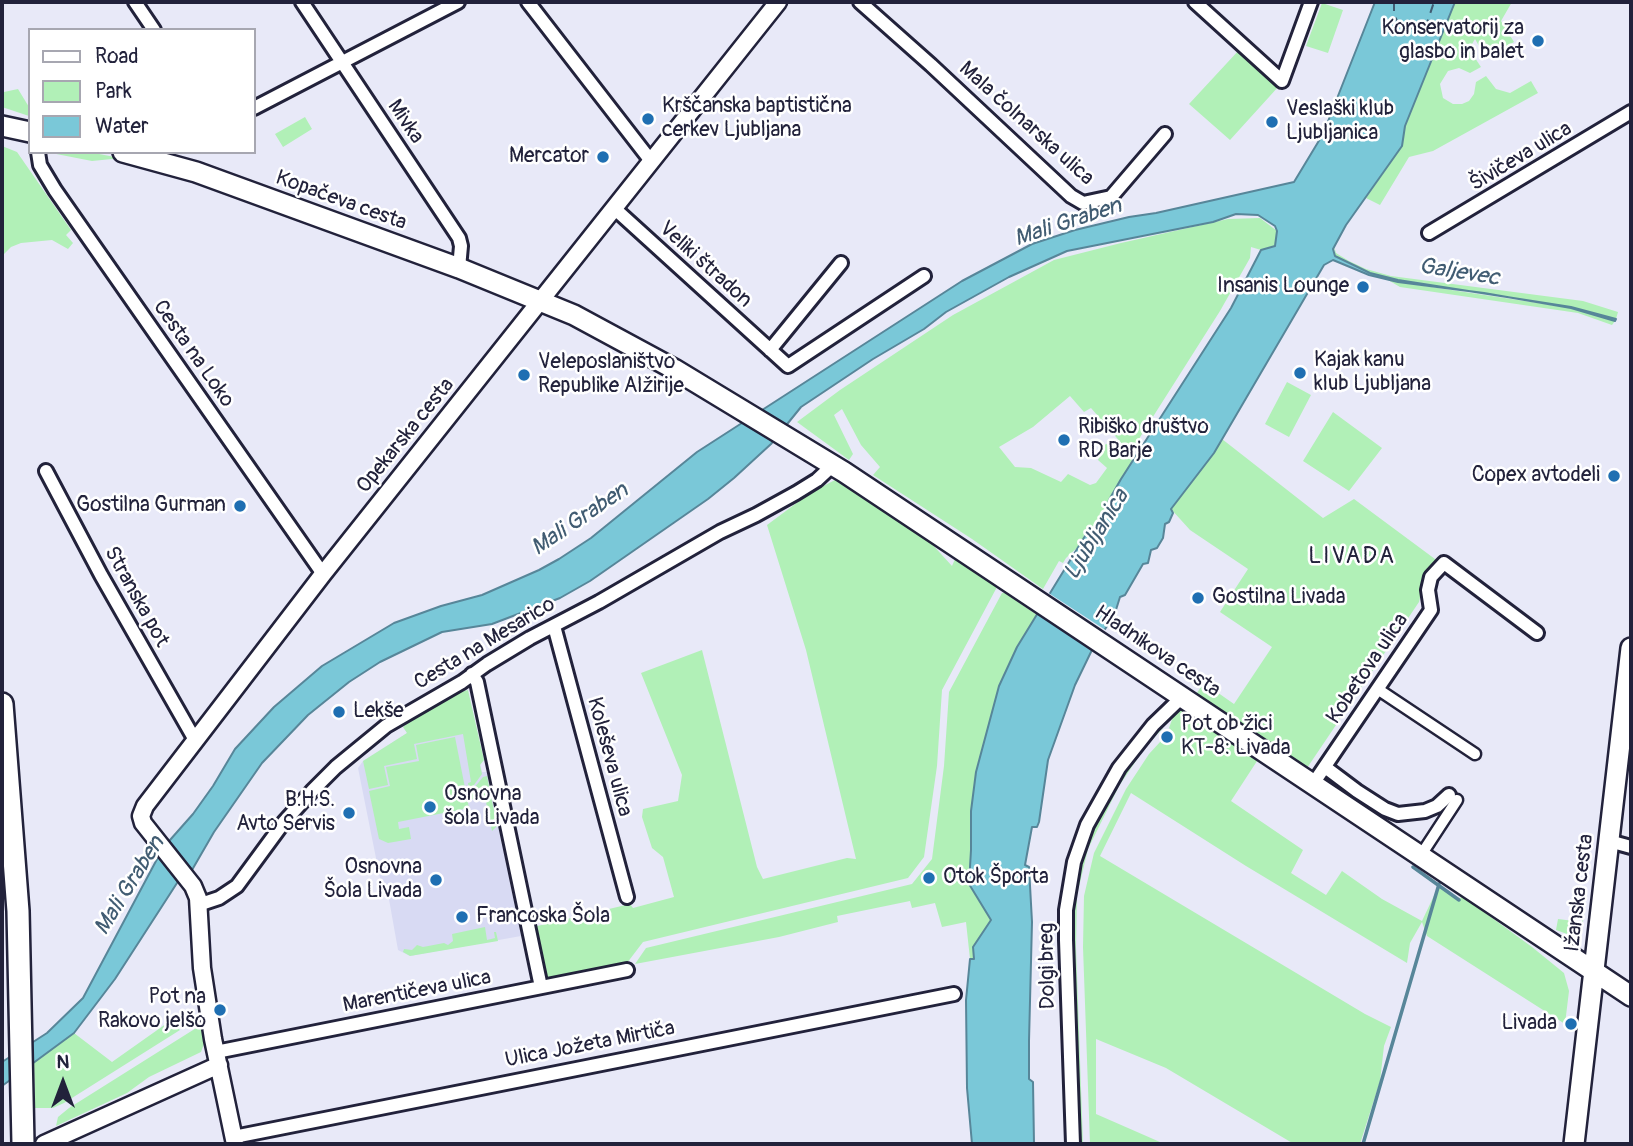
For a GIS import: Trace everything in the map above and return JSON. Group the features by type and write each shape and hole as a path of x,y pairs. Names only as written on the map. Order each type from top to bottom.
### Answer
{"main road":[{"path":"2,126 28,132"},
{"name":"Kopačeva cesta","path":"141,154 169,157 540,301"},
{"name":"Hladnikova cesta","path":"540,301 574,314 615,336 833,465 1182,696 1319,775 1421,855 1631,996"},
{"name":"Ižanska cesta","path":"1574,1144 1631,648"},
{"path":"2,704 18,911 23,1144"}],"street":[{"path":"135,2 153,28"},
{"name":"Mivka","path":"302,2 459,238 459,268"},
{"path":"256,107 458,2"},
{"path":"528,2 651,161"},
{"name":"Opekarska cesta","path":"198,905 193,886 142,823 145,806 323,574 778,2"},
{"name":"Mala čolnarska ulica","path":"860,2 1071,196 1083,203 1111,197 1165,134"},
{"path":"1195,2 1282,81 1311,2"},
{"name":"Šivičeva ulica","path":"1429,233 1631,113"},
{"name":"Cesta na Loko","path":"38,154 40,165 55,190 323,574"},
{"name":"Veliki štradon","path":"614,208 788,366 924,276"},
{"path":"770,350 841,263"},
{"name":"Cesta na Mesarico","path":"198,905 219,898 237,886 284,822 328,774 386,726 530,638 720,532 796,494 833,465"},
{"name":"Stranska pot","path":"46,471 101,575 195,740"},
{"name":"Kobetova ulica","path":"1319,775 1431,610 1428,590 1431,577 1444,563 1537,634"},
{"name":"Koleševa ulica","path":"554,626 626,897"},
{"path":"472,674 477,682 541,987"},
{"path":"1379,690 1475,754"},
{"name":"Dolgi breg","path":"1073,1144 1066,920 1074,862 1087,825 1119,768 1153,725 1182,696"},
{"name":"Hladnikova cesta","path":"1319,775 1357,791 1398,814 1425,811 1453,798"},
{"path":"1421,855 1453,798"},
{"path":"1609,841 1631,847"},
{"path":"198,905 201,955 217,1058 234,1140"},
{"name":"Marentičeva ulica","path":"217,1058 626,970"},
{"name":"Ulica Jožeta Mirtiča","path":"234,1140 954,994"},
{"path":"44,1144 217,1058"}],"shaded area":[{"name":"Osnovna šola Livada","path":"466,696 482,772 487,772 521,936 410,956 398,950 387,888 382,888 358,768 363,761 407,733 403,727 413,719"}],"green space":[{"path":"1455,2 1512,2 1501,21 1514,42 1486,58 1475,39 1469,49 1481,67 1470,73 1459,68 1448,71 1440,84 1443,98 1453,104 1469,101 1474,94 1476,82 1486,76 1496,89 1510,93 1531,81 1538,93 1433,151 1409,157 1380,205 1366,198 1402,146 1405,127"},
{"path":"1322,3 1343,10 1328,53 1306,46"},
{"path":"1239,50 1279,86 1230,140 1189,104"},
{"path":"2,89 4,92 18,89 28,105 28,116 2,107"},
{"path":"305,117 312,129 283,147 275,134"},
{"path":"2,146 17,152 71,230 66,235 73,243 68,249 52,240 21,243 11,247 2,256"},
{"path":"56,154 99,154 130,162 112,159 92,161"},
{"path":"1260,218 1277,231 1275,247 1261,250 1251,247 1250,258 1220,311 1130,453 1132,461 1106,506 1105,516 1097,527 1085,533 1080,545 1063,563 1059,561 1043,589 873,475 880,467 861,445 842,409 834,415 853,454 849,460 797,422 953,315 1054,260 1228,219","holes":["1070,396 1084,412 1091,408 1122,444 1113,442 1104,445 1098,460 1107,468 1096,483 1090,485 1068,474 1061,482 1031,468 1015,467 999,447 1033,427"]},
{"path":"1334,246 1336,253 1349,261 1391,276 1583,301 1618,312 1616,319 1571,307 1398,280 1370,273 1335,256"},
{"path":"1369,275 1398,282 1571,308 1615,321 1612,325 1578,313 1400,287 1388,280"},
{"path":"1287,382 1311,395 1289,437 1265,424"},
{"path":"1333,412 1382,448 1349,491 1303,461"},
{"path":"1222,439 1323,518 1354,499 1439,562 1425,576 1419,602 1307,768 1196,694 1204,683 1234,704 1272,647 1220,612 1248,569 1190,530 1171,509"},
{"path":"835,480 931,543 952,566 955,559 997,587 942,690 937,766 924,857 908,878 643,942 627,963 544,978 533,927 630,904 633,908 674,897 663,857 652,848 642,817 643,809 678,801 682,775 641,673 702,650 757,867 763,879 847,858 856,859 806,650 767,525 810,493"},
{"path":"1002,593 1037,615 1017,647 999,686 976,772 971,811 969,884 991,920 973,947 974,959 970,959 966,922 942,927 935,903 912,908 910,901 837,916 838,922 779,937 635,964 646,948 912,884 932,859 944,766 949,692"},
{"path":"468,690 484,760 480,765 482,774 471,789 468,783 471,782 463,734 414,744 417,759 384,766 388,785 369,789 363,761 407,733 403,727 413,719 457,693"},
{"path":"1184,709 1259,758 1231,801 1303,850 1291,873 1326,895 1342,871 1382,899 1422,921 1439,885 1458,901 1462,896 1564,973 1569,991 1565,1024 1427,936 1422,922 1410,943 1407,963 1131,793 1100,856 1391,1027 1384,1046 1380,1081 1360,1144 1294,1144 1166,1068 1096,1039 1096,1114 1160,1144 1090,1144 1083,947 1084,896 1094,853 1126,789 1149,754 1171,730 1169,728 1174,714"},
{"path":"1162,723 1163,728 1144,749 1119,786 1088,849 1077,895 1076,947 1083,1144 1077,1144 1069,909 1085,838 1113,783"},
{"path":"455,737 469,808 398,822 399,829 409,827 411,839 388,843 379,839 369,791 390,786 386,767 419,761 416,745"},
{"path":"487,776 497,826 492,831 486,802 472,799 470,793 483,777"},
{"path":"1584,904 1583,922 1577,931 1567,934 1556,930 1558,919 1582,922"},
{"path":"485,927 487,940 495,938 496,932 498,941 410,956 403,952 404,949 412,950 417,945 448,945 453,941 452,934"},
{"path":"170,1021 180,1030 64,1103 53,1108 35,1108 34,1062 74,1033 112,1062"},
{"path":"201,1025 205,1041 201,1052 149,1077 127,1093 56,1126 58,1117 69,1108"}],"water":[{"name":"Ljubljanica","path":"1375,2 1455,2 1405,126 1402,146 1346,225 1333,249 1335,256 1370,273 1469,291 1398,282 1369,275 1333,260 1324,265 1214,453 1171,509 1173,513 1165,524 1163,538 1157,548 1151,550 1148,563 1143,564 1125,595 1120,597 1115,613 1091,652 1075,685 1048,760 1039,822 1037,827 1032,827 1025,865 1029,867 1032,922 1029,1079 1033,1082 1034,1144 972,1144 967,1088 966,1000 970,959 974,959 973,947 991,920 969,884 971,811 976,772 999,686 1017,647 1085,536 1097,527 1105,516 1109,500 1121,479 1231,308 1261,250 1275,246 1275,226 1258,215 1236,214 1213,222 1067,251 1009,277 946,312 924,329 801,407 771,444 734,478 590,581 560,598 492,624 442,632 380,662 349,682 308,715 262,763 214,832 192,870 188,866 115,979 74,1033 2,1086 2,1062 47,1033 83,998 156,861 213,786 235,749 274,707 322,666 394,623 482,595 559,559 591,538 697,452 962,281 1032,244 1129,217 1294,182 1323,134"},
{"path":"1510,297 1571,307 1616,319 1615,321 1571,308"}],"pier":[{"path":"1047,592 1107,631 1095,652 1034,612"}],"waterway":[{"path":"1413,867 1459,900"},
{"path":"1363,1144 1439,884"}],"ferry route":[{"path":"1394,2 1397,21 1402,26 1414,29 1427,23 1434,2"}],"place":[{"name":"Konservatorij za glasbo in balet","path":"1538,41"},
{"name":"Krščanska baptistična cerkev Ljubljana","path":"648,119"},
{"name":"Veslaški klub Ljubljanica","path":"1272,122"},
{"name":"Mercator","path":"603,157"},
{"name":"Insanis Lounge","path":"1363,287"},
{"name":"Kajak kanu klub Ljubljana","path":"1300,373"},
{"name":"Veleposlaništvo Republike Alžirije","path":"524,375"},
{"name":"Ribiško društvo RD Barje","path":"1064,440"},
{"name":"Copex avtodeli","path":"1614,476"},
{"name":"Gostilna Gurman","path":"240,506"},
{"name":"Gostilna Livada","path":"1198,598"},
{"name":"Lekše","path":"339,712"},
{"name":"Pot ob žici KT-8: Livada","path":"1167,737"},
{"name":"Osnovna šola Livada","path":"430,807"},
{"name":"B.H.S. Avto Servis","path":"349,813"},
{"name":"Otok Športa","path":"929,878"},
{"name":"Osnovna Šola Livada","path":"436,880"},
{"name":"Francoska Šola","path":"462,917"},
{"name":"Pot na Rakovo jelšo","path":"220,1010"},
{"name":"Livada","path":"1571,1024"}],"district":[{"name":"LIVADA","path":"1352,557"}],"water label":[{"name":"Mali Graben","path":"1068,223"},
{"name":"Galjevec","path":"1459,273"},
{"name":"Mali Graben","path":"580,520"},
{"name":"Mali Graben","path":"130,886"}]}
